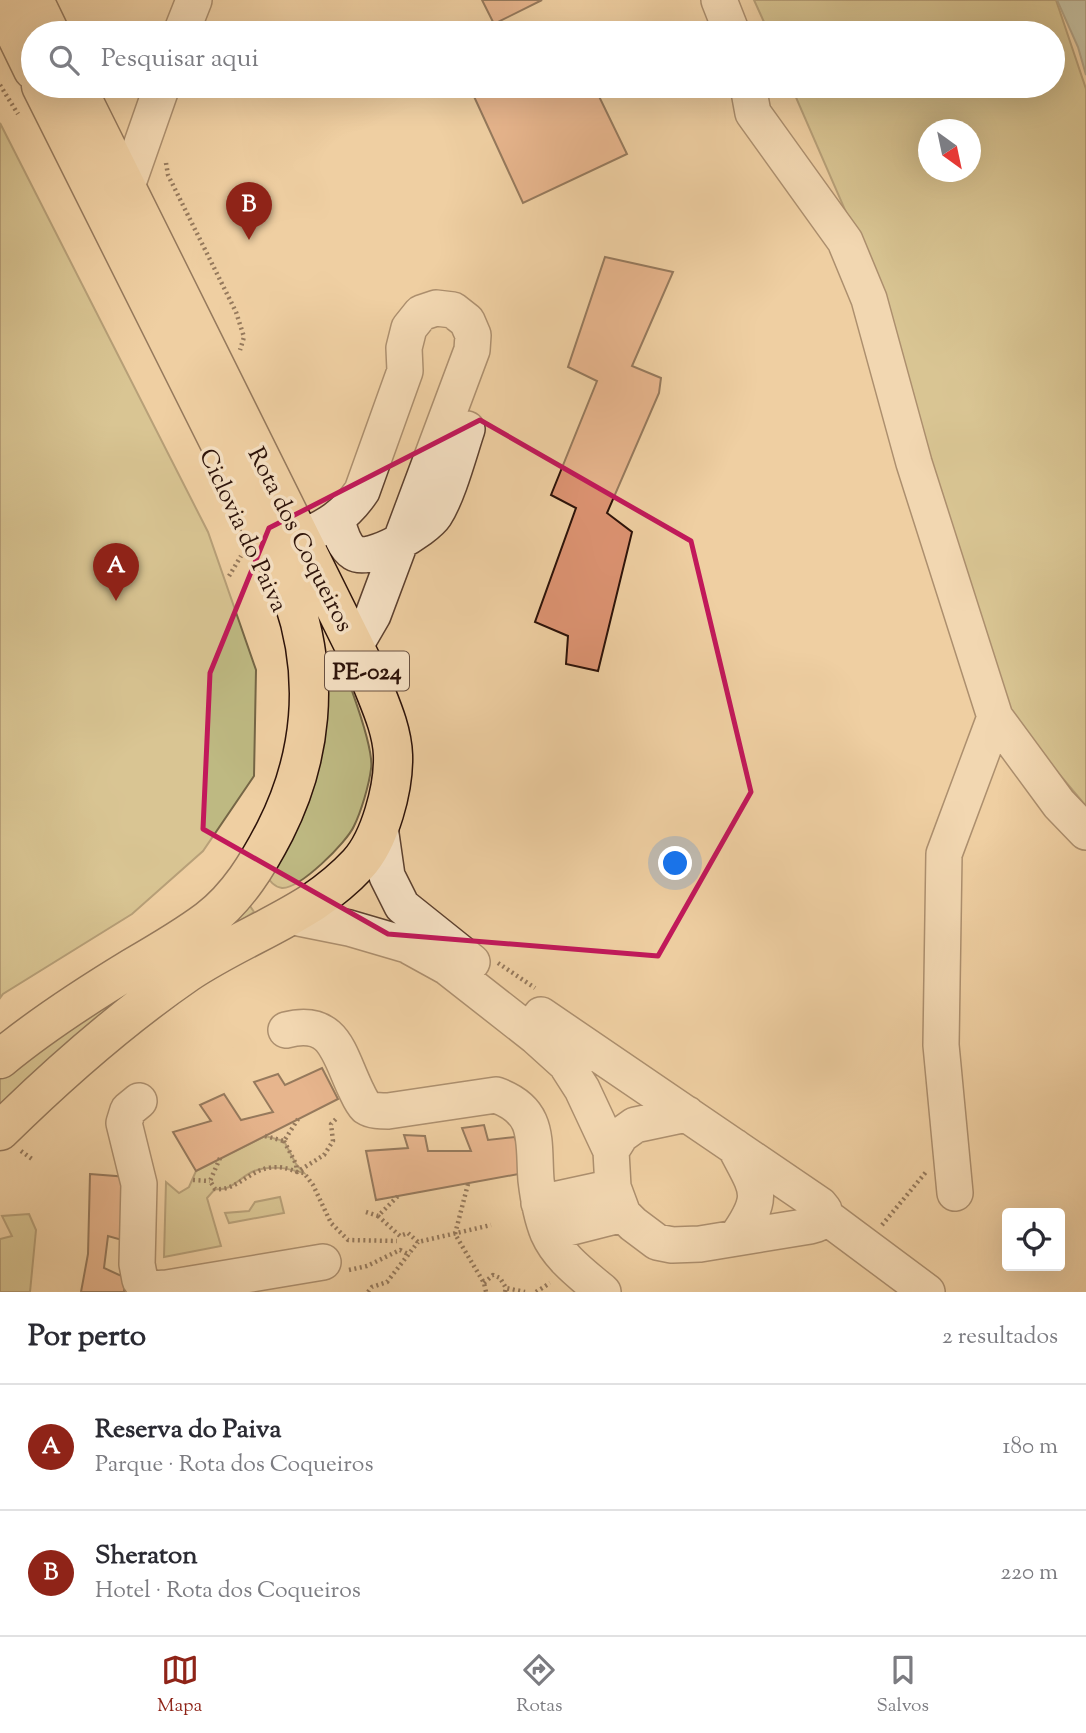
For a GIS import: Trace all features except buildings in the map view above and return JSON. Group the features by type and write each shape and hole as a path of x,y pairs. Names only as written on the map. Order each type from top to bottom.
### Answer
{"main road":[{"path":"34,0 44,21"},
{"path":"0,2 21,45"},
{"name":"Rota dos Coqueiros","path":"0,1131 62,1070 125,1018 190,971 289,916 333,887 360,863 380,827 390,787 393,754 388,726 363,662 82,98"},
{"name":"Rota dos Coqueiros","path":"0,1059 65,1010 172,945 210,918 237,891 260,862 286,809 302,761 310,716 304,644 293,599 268,540 30,100"},
{"path":"309,688 335,674 348,673 363,662"},
{"path":"260,862 258,882 263,894 289,916"}],"lane":[{"path":"719,0 727,21"},
{"path":"126,189 158,98"},
{"path":"750,98 753,113 845,241 869,299 914,463 995,717 1059,804 1086,832"},
{"path":"300,538 337,520 352,506 362,491 405,371 404,348 409,328 421,313 436,308 453,310 467,321 473,335 472,350 476,371 471,418 434,516 421,530 366,555 356,555 347,547 337,520"},
{"path":"363,662 373,615 399,542"},
{"path":"955,1192 941,1045 944,854 995,717"},
{"path":"380,827 387,876 402,906 459,953 569,1035 820,1205 825,1216 927,1292"},
{"path":"289,916 397,941 447,967 535,1036 566,1064 611,1151 618,1200 633,1224 657,1242 672,1245 700,1244 810,1226 817,1224 825,1216"},
{"path":"286,1030 300,1026 325,1031 359,1097 366,1107 375,1110 387,1111 496,1095 514,1101 525,1113 534,1131 544,1218 563,1256 603,1292"},
{"path":"139,1101 128,1110 124,1123 139,1184 137,1264 140,1280 151,1289 167,1288 334,1266"},
{"path":"611,1151 621,1135 635,1125 687,1114"},
{"path":"735,1147 751,1177 757,1197 751,1216 736,1238"},
{"path":"544,1218 618,1200"}],"path":[{"path":"0,85 21,96"},
{"path":"165,159 168,174 236,312 244,337 239,354"},
{"name":"Ciclovia do Paiva","path":"236,544 247,567"},
{"path":"487,956 544,994"},
{"path":"297,1172 324,1156 333,1141 331,1125 338,1117"},
{"path":"284,1141 298,1119"},
{"path":"265,1136 284,1141 296,1164 297,1172"},
{"path":"865,1246 951,1142"},
{"path":"210,1181 220,1158"},
{"path":"210,1181 215,1189 225,1190 255,1171 285,1167 304,1173 313,1185 331,1223 348,1240 399,1238 408,1233 418,1242"},
{"path":"193,1180 210,1181"},
{"path":"468,1184 455,1234 484,1283 486,1292"},
{"path":"378,1216 398,1196"},
{"path":"366,1212 378,1216 399,1238 400,1250"},
{"path":"368,1292 387,1282 418,1242 491,1225"},
{"path":"334,1266 367,1266 400,1250"},
{"path":"400,1250 410,1255"},
{"path":"484,1283 493,1275 500,1278 505,1290 525,1292"}],"highlighted area":[{"path":"480,420 691,541 751,792 658,956 388,934 203,829 210,673 269,528"}],"shaded area":[{"path":"754,0 1056,0 1063,21 764,21"},
{"path":"1057,0 1086,0 1086,75 1078,47"},
{"path":"1065,27 1086,89 1086,806 1002,706 849,219 796,98 1065,98"},
{"path":"0,123 208,532 256,670 254,776 203,851 132,914 0,998"},
{"path":"337,682 352,691 368,741 371,769 364,798 354,826 333,853 300,881 282,888 272,883 266,875 314,685"},
{"path":"242,894 254,912 142,983 82,1030 0,1105 0,1073"},
{"path":"265,1136 284,1141 304,1173 279,1168 260,1169 231,1186 215,1189 207,1198 221,1246 164,1257 166,1182 179,1193 189,1187 196,1171"},
{"path":"280,1197 284,1213 229,1223 225,1213 249,1211 255,1202"},
{"path":"29,1214 36,1230 30,1292 0,1292 0,1239 12,1236 2,1216"}],"place":[{"name":"Sheraton","path":"249,240"},
{"name":"Reserva do Paiva","path":"116,601"}]}
